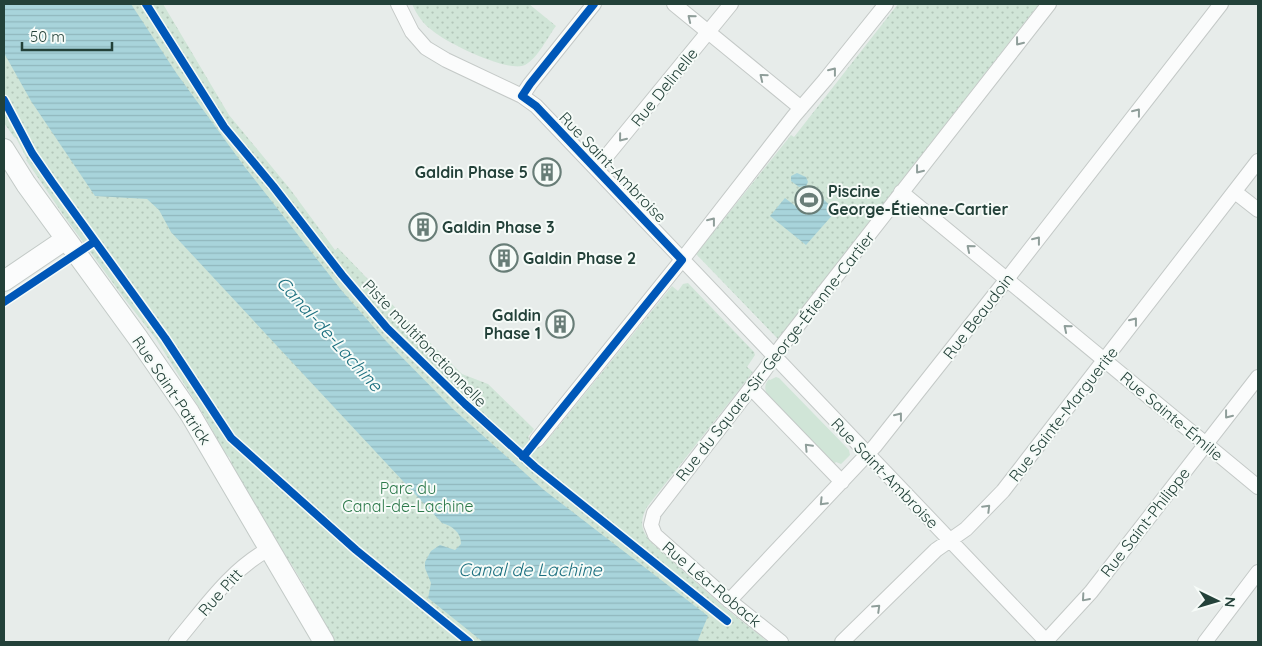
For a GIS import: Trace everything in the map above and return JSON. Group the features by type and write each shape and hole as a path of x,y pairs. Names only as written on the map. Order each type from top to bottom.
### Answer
{"main road":[{"name":"Rue Saint-Patrick","path":"4,149 26,184 189,412 324,642"},
{"path":"4,281 66,239"}],"street":[{"name":"Rue Saint-Ambroise","path":"398,4 412,32 426,48 446,60 522,96 536,106 1046,642"},
{"path":"522,96 594,4"},
{"path":"674,4 801,108"},
{"name":"Rue Delinelle","path":"596,169 730,4"},
{"path":"537,440 886,4"},
{"name":"Rue du Square-Sir-George-Étienne-Cartier","path":"651,521 656,511 775,358 781,346 1049,4"},
{"name":"Rue Beaudoin","path":"729,601 868,454 1221,4"},
{"name":"Rue Sainte-Marguerite","path":"842,642 936,550 966,529 1003,491 1258,162"},
{"name":"Rue Sainte-Émilie","path":"901,192 1258,487"},
{"path":"1235,192 1258,210"},
{"name":"Rue Saint-Philippe","path":"1046,642 1091,592 1258,376"},
{"path":"751,388 842,482"},
{"name":"Rue Léa-Roback","path":"651,521 652,530 655,535 729,601 781,642"},
{"name":"Rue Pitt","path":"176,642 234,574 249,561 269,549"},
{"path":"1205,642 1258,572"}],"green space":[{"name":"Parc du Canal-de-Lachine","path":"4,4 163,4 229,115 290,189 335,250 338,248 462,374 488,384 534,429 528,437 541,448 672,286 678,291 683,284 688,283 754,352 755,355 747,367 753,372 647,507 642,526 652,543 725,608 768,642 334,642 306,593 308,592 290,562 288,563 233,469 230,458 225,453 205,417 156,339 64,216 26,160 16,138 4,123"},
{"path":"412,4 529,4 556,26 530,62 517,66 505,65 478,56 440,36 423,22"},
{"path":"898,4 1039,4 778,339 696,254 791,135 794,137"},
{"path":"776,377 849,450 850,455 841,464 836,462 834,464 767,394 765,388 769,379"}],"water":[{"name":"Canal de Lachine","path":"4,4 131,4 177,74 244,166 342,291 386,341 453,409 544,490 708,616 698,640 700,642 483,642 428,598 431,583 425,568 425,562 431,551 440,545 455,550 461,544 458,533 442,523 171,232 159,210 147,199 95,196 31,101 4,53"},
{"path":"797,173 806,177 808,182 806,186 799,187 791,181 791,176"},
{"name":"Piscine George-Étienne-Cartier","path":"820,196 836,211 806,245 770,216 785,198 807,215"}],"cycle path":[{"name":"Piste multifonctionnelle","path":"146,4 224,127 273,186 342,275 387,328 465,404 535,467 727,621"},
{"path":"523,457 682,260 536,106 522,96 594,4"},
{"path":"4,100 32,153 165,338 231,438 356,550 469,642"},
{"path":"4,302 94,242"}],"place":[{"name":"Galdin Phase 5","path":"547,172"},
{"name":"Piscine George-Étienne-Cartier","path":"809,200"},
{"name":"Galdin Phase 3","path":"423,227"},
{"name":"Galdin Phase 2","path":"504,258"},
{"name":"Galdin Phase 1","path":"560,324"}],"water label":[{"name":"Canal-de-Lachine","path":"329,334"}]}
